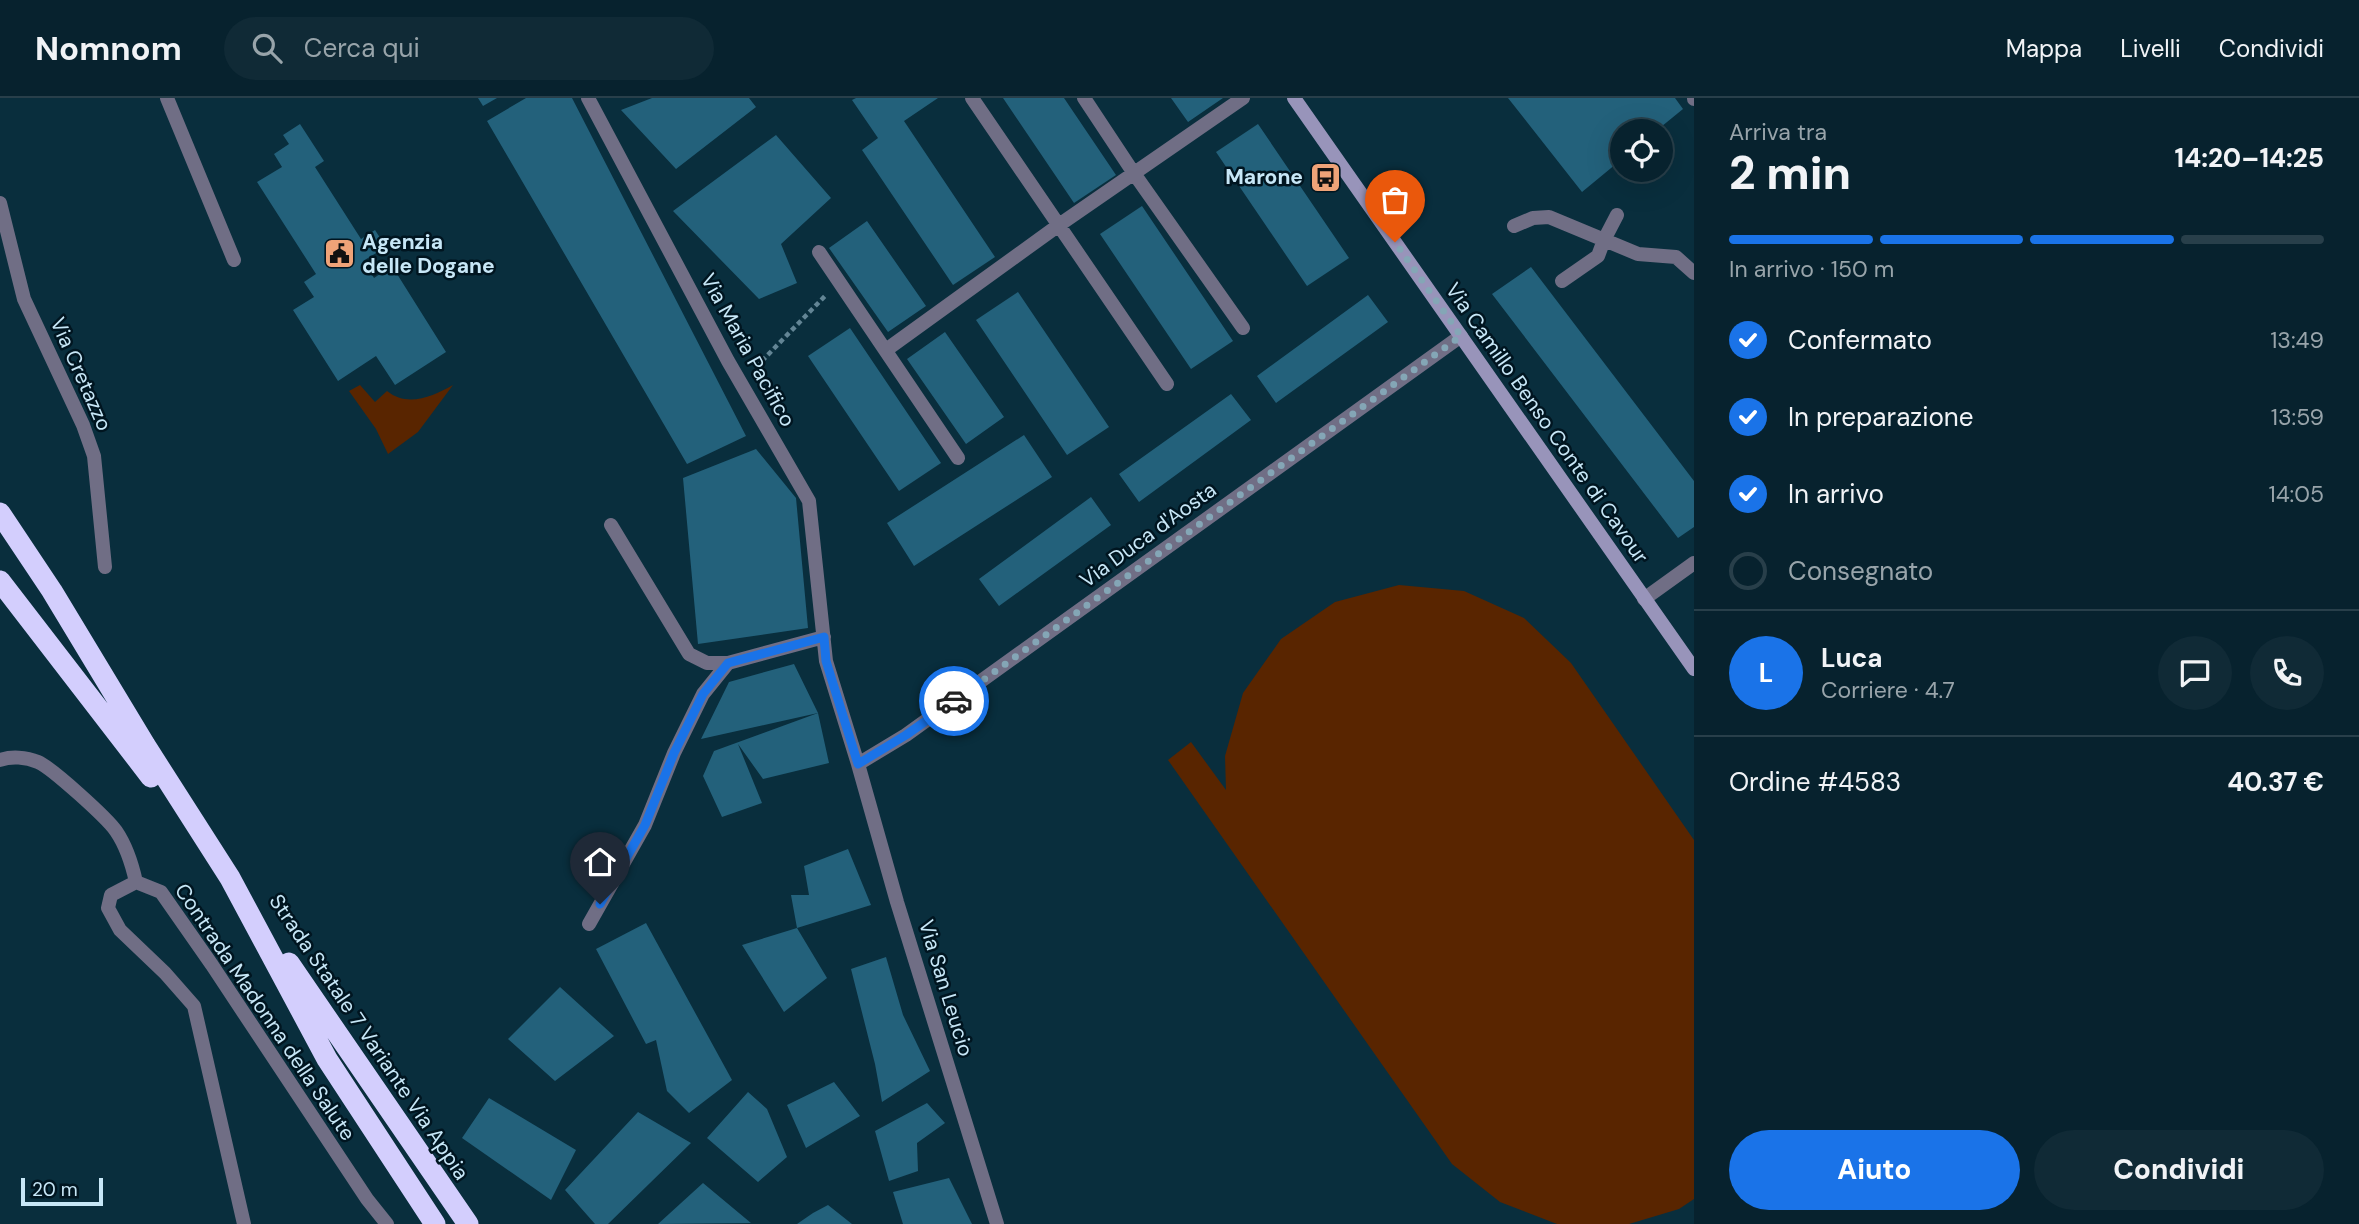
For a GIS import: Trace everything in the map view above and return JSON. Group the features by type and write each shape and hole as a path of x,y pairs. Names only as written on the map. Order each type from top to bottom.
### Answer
{"highway":[{"path":"0,513 52,591 145,746 230,878"},
{"name":"Strada Statale 7 Variante Via Appia","path":"0,581 230,878 468,1224"},
{"path":"0,598 27,617"},
{"name":"Strada Statale 7 Variante Via Appia","path":"230,878 327,1059 435,1224"}],"main road":[{"name":"Via Camillo Benso Conte di Cavour","path":"1294,98 1694,669"}],"street":[{"path":"167,98 234,260"},
{"name":"Via Maria Pacifico","path":"588,98 741,383 808,501 826,661 858,764"},
{"path":"972,98 1167,384"},
{"path":"1084,98 1243,328"},
{"path":"886,350 1133,172 1243,98"},
{"name":"Via Cretazzo","path":"0,203 24,299 83,425 94,456 105,567"},
{"path":"1562,281 1598,256 1617,215"},
{"path":"1514,226 1533,218 1549,217 1638,254 1676,257 1694,273"},
{"path":"819,252 958,458"},
{"name":"Via Duca d'Aosta","path":"858,764 906,735 1461,336"},
{"path":"611,525 689,654 707,663 728,663 824,637"},
{"path":"1644,599 1694,563"},
{"path":"589,924 645,825 674,753 703,694 728,663"},
{"path":"0,760 10,757 39,762 92,805 116,831 131,859 136,882 111,895 108,908 120,930 165,973 194,1006 244,1224"},
{"name":"Via San Leucio","path":"858,764 897,902 998,1224"},
{"name":"Contrada Madonna della Salute","path":"136,882 161,892 367,1199 387,1224"}],"path":[{"path":"741,383 840,280"}],"shaded area":[{"path":"360,385 375,402 387,391 403,399 412,399 429,396 453,385 418,432 388,454 376,429 349,391"},
{"path":"1399,585 1464,591 1524,618 1571,663 1694,840 1694,1199 1679,1209 1629,1224 1557,1224 1500,1202 1452,1164 1168,760 1191,742 1226,790 1225,756 1243,693 1281,639 1335,602"}],"building":[{"path":"478,98 497,98 483,106"},
{"path":"526,98 572,98 746,436 687,464 487,121"},
{"path":"652,98 749,98 756,107 676,169 621,110"},
{"path":"938,98 904,121 995,257 953,285 862,150 878,138 852,100"},
{"path":"1003,98 1064,98 1116,175 1074,203"},
{"path":"1171,98 1223,98 1188,122"},
{"path":"1508,98 1675,98 1683,109 1671,119 1610,119 1610,169 1582,192"},
{"name":"Agenzia delle Dogane","path":"300,124 324,161 315,167 361,239 375,230 386,247 363,261 374,278 392,266 446,352 395,385 376,356 338,381 293,310 314,297 304,282 316,274 257,182 282,167 274,154 289,144 283,135"},
{"path":"1258,124 1349,258 1307,286 1216,152"},
{"path":"776,135 831,198 781,244 797,283 759,299 673,211"},
{"path":"1142,206 1233,341 1191,369 1100,234"},
{"path":"867,221 926,306 888,332 829,248"},
{"path":"1531,267 1694,481 1694,527 1678,538 1492,294"},
{"path":"1018,292 1109,427 1067,455 976,320"},
{"path":"1368,295 1388,322 1276,403 1257,376"},
{"path":"850,328 941,463 899,491 808,356"},
{"path":"945,332 1004,417 966,444 907,359"},
{"path":"1231,394 1251,420 1139,502 1119,474"},
{"path":"1024,435 1052,477 914,566 887,523"},
{"path":"756,449 796,498 808,628 698,644 683,478"},
{"path":"1091,497 1111,525 999,606 979,579"},
{"path":"794,664 818,713 701,739 729,682"},
{"path":"818,713 829,763 763,779 738,744 762,803 722,817 703,776 714,751"},
{"path":"848,849 871,905 797,928 791,895 809,895 804,866"},
{"path":"646,923 732,1080 689,1113 667,1091 656,1040 646,1044 596,949"},
{"path":"797,928 827,978 784,1012 742,945"},
{"path":"886,957 903,1015 930,1071 882,1102 851,969"},
{"path":"560,987 614,1036 555,1081 508,1039"},
{"path":"834,1082 860,1116 806,1148 787,1105"},
{"path":"748,1092 767,1109 787,1157 758,1182 707,1138"},
{"path":"489,1098 576,1150 551,1200 462,1138"},
{"path":"927,1103 945,1123 917,1143 918,1171 889,1181 875,1131"},
{"path":"638,1112 691,1143 608,1224 595,1224 565,1190"},
{"path":"949,1178 972,1224 903,1224 893,1192"},
{"path":"703,1183 751,1223 658,1224"},
{"path":"828,1205 852,1224 797,1224 813,1213"}],"way so far":[{"path":"954,701 1461,336 1395,242"}],"place":[{"name":"Marone","path":"1326,177"},
{"name":"Agenzia delle Dogane","path":"339,254"}],"route":[{"path":"600,904 645,825 674,753 703,694 728,663 824,637 826,661 858,764 954,701"}]}
